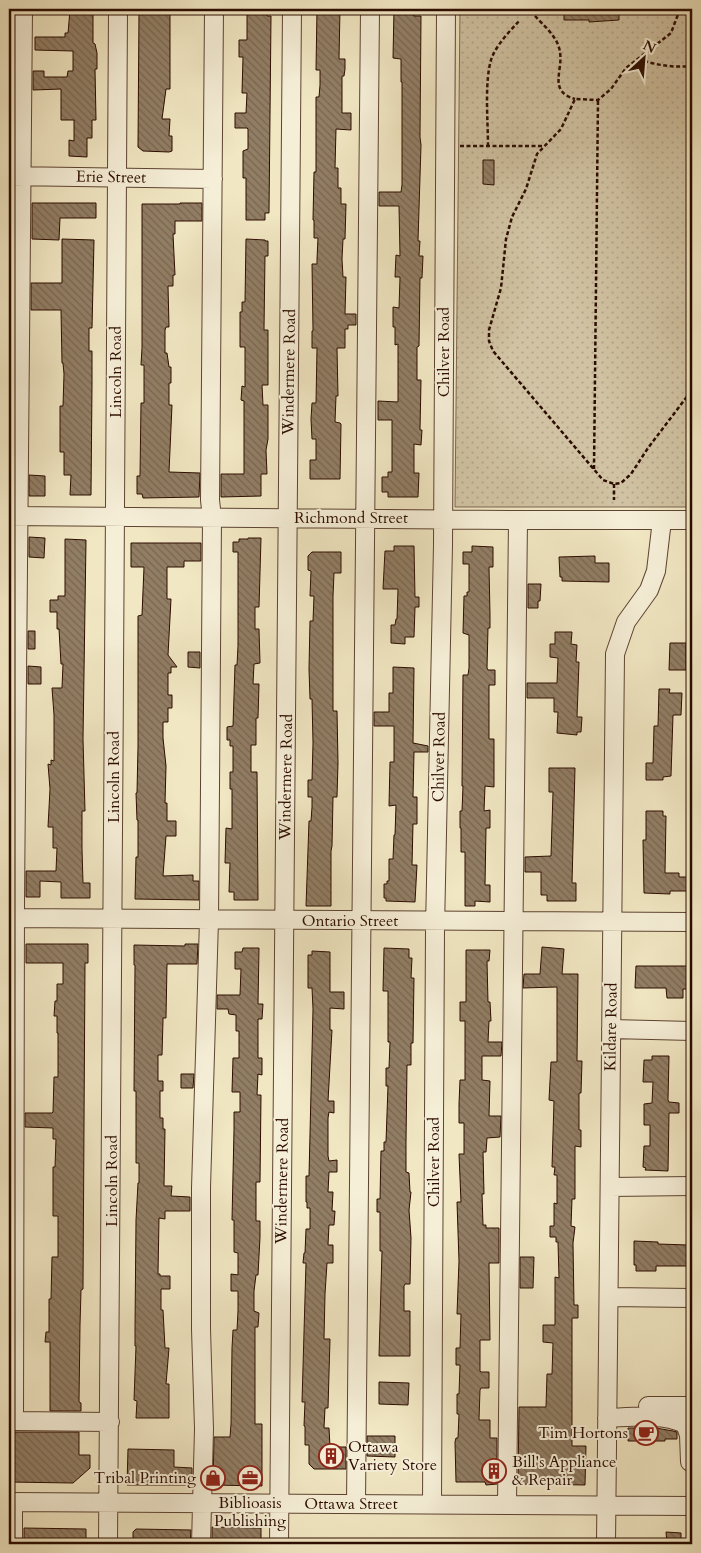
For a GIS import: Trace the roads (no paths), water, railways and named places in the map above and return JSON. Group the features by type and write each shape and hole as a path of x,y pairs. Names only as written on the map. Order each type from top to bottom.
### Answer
{"street":[{"path":"22,9 15,176 13,516 11,920 14,1421 110,1422"},
{"name":"Lincoln Road","path":"108,1544 118,9"},
{"path":"201,1544 204,1429 201,1330 201,1188 209,920 214,9"},
{"name":"Windermere Road","path":"278,1544 292,9"},
{"path":"356,1504 370,9"},
{"name":"Chilver Road","path":"432,1504 436,921 443,519 446,9"},
{"name":"Erie Street","path":"15,176 213,180"},
{"name":"Richmond Street","path":"13,516 692,520"},
{"path":"507,1505 518,520"},
{"name":"Kildare Road","path":"606,1544 615,654 626,622 650,590 656,571 662,520"},
{"name":"Ontario Street","path":"11,920 692,922"},
{"path":"611,1029 692,1031"},
{"path":"610,1187 692,1186"},
{"path":"609,1297 692,1298"},
{"path":"607,1412 692,1406"},
{"path":"607,1412 674,1418 684,1424 689,1435 690,1462"},
{"path":"11,1502 13,1544"},
{"name":"Ottawa Street","path":"11,1502 692,1506"}],"place":[{"name":"Tim Hortons","path":"646,1433"},
{"name":"Ottawa Variety Store","path":"331,1456"},
{"name":"Bill's Appliance & Repair","path":"494,1471"},
{"name":"Tribal Printing","path":"213,1478"},
{"name":"Biblioasis Publishing","path":"250,1478"}]}
